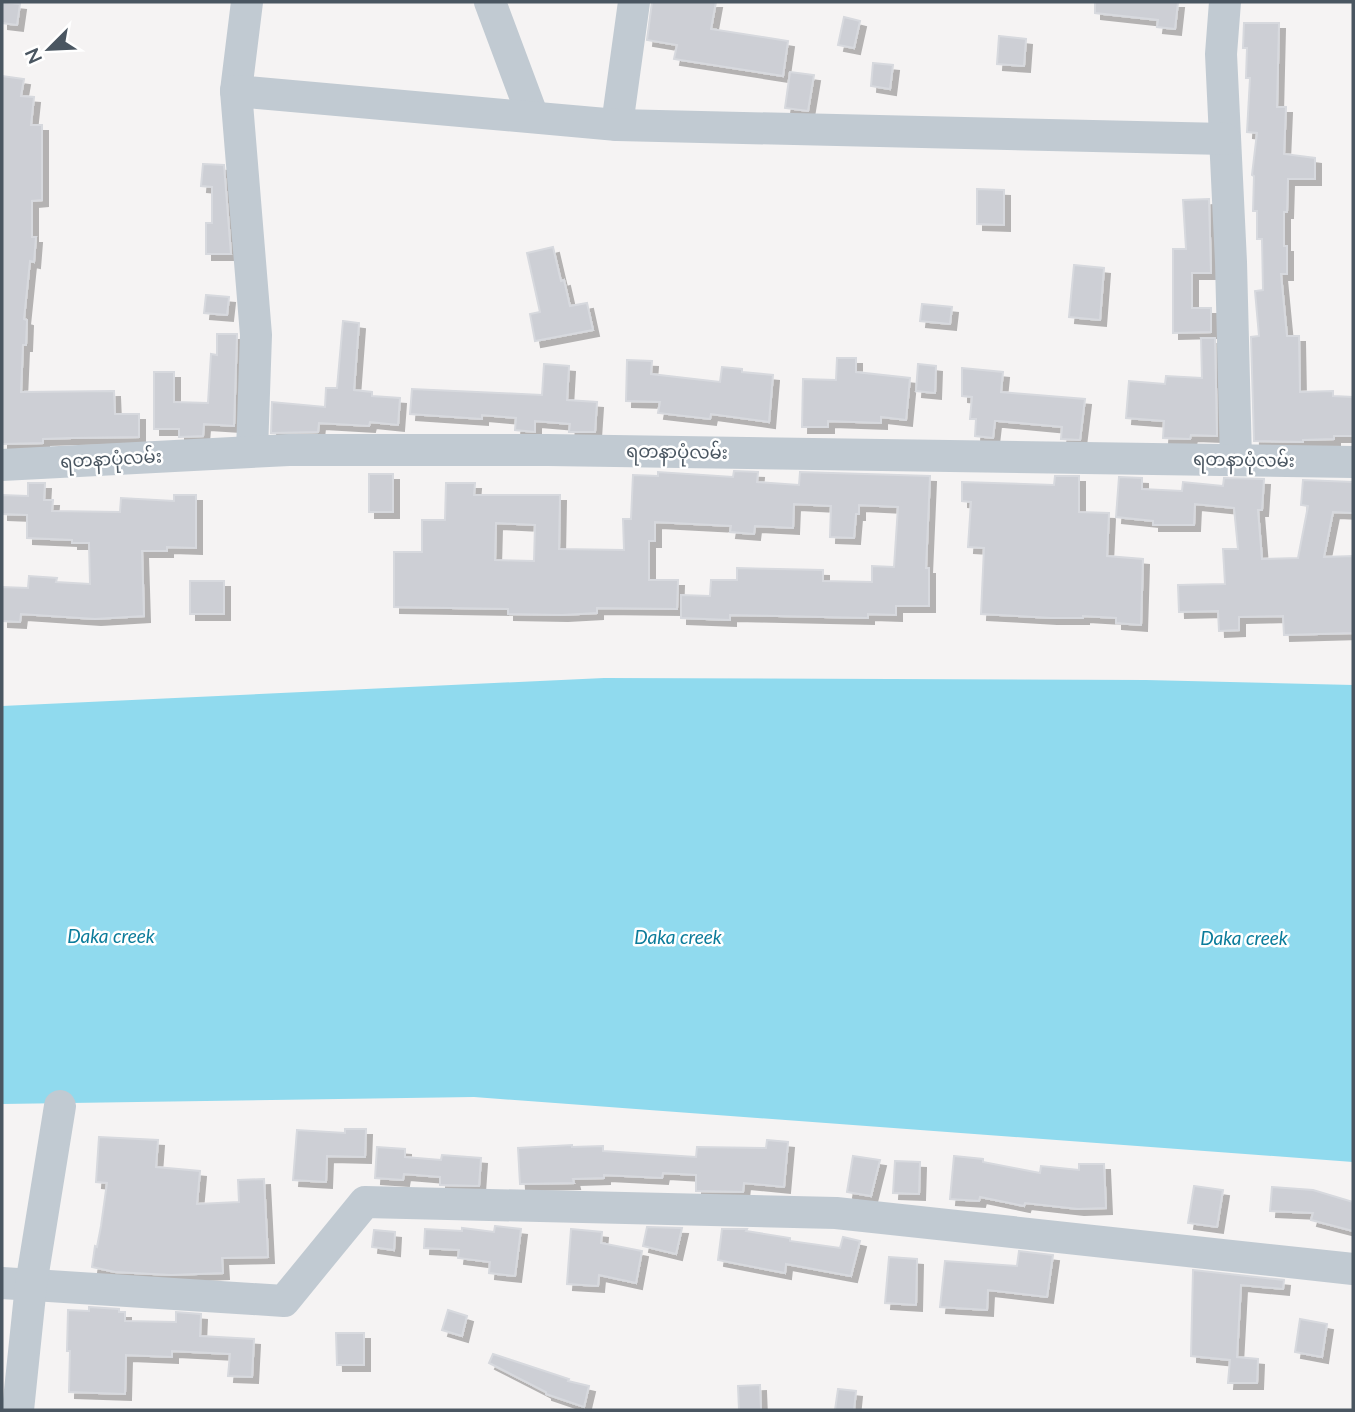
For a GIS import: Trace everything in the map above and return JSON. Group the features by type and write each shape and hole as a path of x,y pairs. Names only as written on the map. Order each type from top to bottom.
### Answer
{"street":[{"path":"247,2 236,91 256,335 253,451"},
{"path":"490,2 533,117"},
{"path":"617,125 634,2"},
{"path":"1225,2 1220,54 1236,460"},
{"path":"236,91 617,125 1225,139"},
{"name":"ရတနာပုံလမ်း","path":"2,465 253,451 548,450 1353,462"},
{"path":"18,1410 17,1284 60,1106"},
{"path":"17,1284 284,1301 365,1202 836,1213 1353,1269"}],"water":[{"name":"Daka creek","path":"604,678 1146,680 1353,685 1353,1162 474,1097 2,1104 2,706"}],"building":[{"path":"2,2 20,4 17,25 2,23"},
{"path":"652,2 716,2 711,29 788,41 783,76 674,59 677,45 647,40"},
{"path":"1095,2 1178,2 1175,29 1157,27 1158,20 1095,13"},
{"path":"844,17 860,21 854,48 838,45"},
{"path":"1244,23 1279,23 1277,107 1286,107 1284,154 1315,158 1315,179 1288,179 1287,212 1284,212 1287,274 1281,274 1287,336 1299,336 1300,392 1333,391 1333,396 1353,397 1353,436 1334,436 1334,439 1303,442 1254,441 1251,337 1259,336 1255,291 1263,290 1262,239 1257,239 1257,211 1253,211 1252,175 1257,133 1247,132 1250,78 1246,78"},
{"path":"999,36 1026,39 1024,66 997,64"},
{"path":"873,63 893,65 890,89 871,86"},
{"path":"790,72 814,75 808,111 785,108"},
{"path":"2,76 24,79 21,96 34,97 31,125 42,125 42,200 32,201 32,237 36,237 34,262 30,261 24,319 27,320 26,345 23,345 21,392 114,391 115,414 139,414 139,437 43,439 43,443 2,444"},
{"path":"203,164 224,165 231,254 206,254 206,223 212,223 212,187 201,186"},
{"path":"977,189 1004,190 1004,225 977,224"},
{"path":"1209,199 1211,273 1192,273 1192,308 1211,308 1211,332 1173,333 1173,249 1186,249 1183,200"},
{"path":"553,247 570,306 587,303 593,330 535,341 530,314 540,312 527,253"},
{"path":"1074,265 1104,268 1100,320 1069,317"},
{"path":"206,295 229,297 227,315 204,313"},
{"path":"922,304 952,307 950,324 920,321"},
{"path":"343,321 359,323 354,390 372,392 372,396 400,398 398,425 370,422 369,426 319,423 318,432 271,433 272,402 325,407 326,388 337,388"},
{"path":"217,334 237,334 234,426 204,424 203,436 179,437 179,429 154,429 154,372 174,372 174,402 208,403 211,354 217,355"},
{"path":"1201,338 1215,338 1217,436 1163,438 1164,421 1126,418 1129,381 1165,384 1166,376 1202,378"},
{"path":"837,358 856,358 856,372 910,378 906,420 881,417 881,423 828,421 828,427 802,427 803,379 836,380"},
{"path":"627,360 652,361 651,374 720,382 722,367 773,375 769,422 711,414 710,419 658,413 660,402 626,401"},
{"path":"544,364 569,366 567,400 597,402 595,432 569,432 570,424 535,421 535,432 515,430 516,418 482,415 482,419 410,414 412,389 542,395"},
{"path":"918,364 936,366 935,393 916,391"},
{"path":"962,368 1003,372 1001,392 1085,399 1080,440 1061,439 1062,427 998,421 995,421 993,438 975,436 976,419 970,419 972,397 962,396"},
{"path":"734,471 758,472 757,482 799,485 800,472 930,476 926,568 929,568 929,606 896,606 896,615 868,614 868,618 730,615 730,620 681,618 681,595 710,596 711,580 737,580 737,568 823,570 823,581 872,582 872,566 894,567 898,507 859,505 854,538 830,537 831,506 794,504 793,528 755,526 754,534 730,532 731,526 655,522 655,541 649,541 649,580 678,580 677,609 597,608 597,613 562,615 508,614 508,609 394,607 394,552 422,552 422,520 445,520 446,483 475,483 474,495 560,495 559,549 624,550 623,519 631,519 633,475 658,476 658,472 733,477","holes":["496,523 535,525 534,561 495,560"]},
{"path":"369,474 393,474 393,512 369,512"},
{"path":"1055,476 1079,476 1079,512 1109,513 1107,556 1143,559 1141,625 1116,623 1116,618 981,614 984,548 968,547 971,502 962,501 962,482 1054,485"},
{"path":"1119,477 1142,478 1142,489 1182,491 1183,482 1223,486 1224,478 1264,479 1262,510 1258,510 1262,559 1298,558 1308,506 1301,505 1303,480 1353,482 1353,513 1333,512 1324,557 1353,556 1353,633 1284,635 1283,616 1239,617 1239,630 1219,631 1218,611 1179,612 1178,585 1225,584 1223,549 1238,549 1234,508 1195,504 1194,525 1153,525 1153,521 1116,517"},
{"path":"28,483 45,483 44,500 53,500 52,511 120,512 121,498 174,501 174,495 196,495 196,548 167,547 167,551 142,551 144,616 95,619 21,614 20,622 2,621 2,587 28,588 29,576 57,578 56,582 90,584 89,543 27,538 27,515 2,514 2,495 28,496"},
{"path":"190,581 224,581 224,614 190,614"},
{"path":"345,1129 366,1129 365,1157 327,1156 326,1182 293,1180 297,1130 345,1133"},
{"path":"99,1137 158,1140 156,1167 200,1171 197,1204 239,1202 238,1180 264,1179 268,1257 222,1258 223,1273 171,1275 115,1272 92,1267 107,1183 96,1182"},
{"path":"767,1140 788,1142 784,1187 744,1183 743,1192 696,1191 696,1175 663,1173 662,1178 604,1175 604,1178 573,1179 574,1183 520,1184 518,1148 603,1146 603,1151 696,1157 697,1147 766,1148"},
{"path":"377,1147 405,1149 405,1157 441,1160 442,1155 481,1158 479,1186 440,1185 440,1177 404,1174 403,1180 375,1178"},
{"path":"853,1156 880,1160 871,1196 847,1192"},
{"path":"954,1156 983,1159 983,1162 1040,1173 1041,1166 1079,1170 1079,1164 1104,1164 1106,1208 1078,1209 1025,1203 1024,1206 980,1197 979,1201 950,1199"},
{"path":"895,1161 920,1162 919,1194 893,1193"},
{"path":"1194,1186 1223,1190 1217,1227 1188,1223"},
{"path":"1272,1187 1313,1190 1353,1202 1353,1231 1311,1220 1313,1213 1270,1211"},
{"path":"495,1226 521,1229 515,1276 489,1273 490,1262 458,1258 459,1250 424,1248 425,1229 462,1231 462,1228 494,1232"},
{"path":"647,1227 682,1228 676,1254 643,1246"},
{"path":"571,1229 602,1232 601,1243 642,1251 636,1283 599,1275 598,1286 567,1284"},
{"path":"722,1229 747,1229 746,1231 790,1238 790,1241 840,1248 843,1237 860,1241 851,1276 786,1264 785,1273 718,1260"},
{"path":"374,1230 395,1232 394,1250 372,1247"},
{"path":"1019,1251 1053,1255 1047,1297 988,1290 987,1310 940,1307 945,1261 1017,1266"},
{"path":"889,1257 917,1259 916,1305 885,1303"},
{"path":"1193,1270 1284,1280 1283,1289 1241,1285 1237,1357 1258,1359 1257,1383 1228,1383 1230,1360 1191,1356"},
{"path":"89,1307 119,1309 119,1312 125,1312 125,1321 176,1322 176,1312 201,1314 200,1336 254,1339 252,1377 228,1376 230,1354 172,1351 172,1357 126,1355 125,1394 69,1392 68,1310 89,1311"},
{"path":"448,1310 467,1316 462,1336 442,1330"},
{"path":"1300,1319 1327,1324 1322,1357 1295,1352"},
{"path":"336,1333 364,1333 364,1365 337,1365"},
{"path":"493,1354 589,1386 584,1407 546,1394 489,1363"},
{"path":"760,1385 761,1410 739,1410 738,1386"},
{"path":"838,1389 856,1391 854,1410 835,1410"}]}
